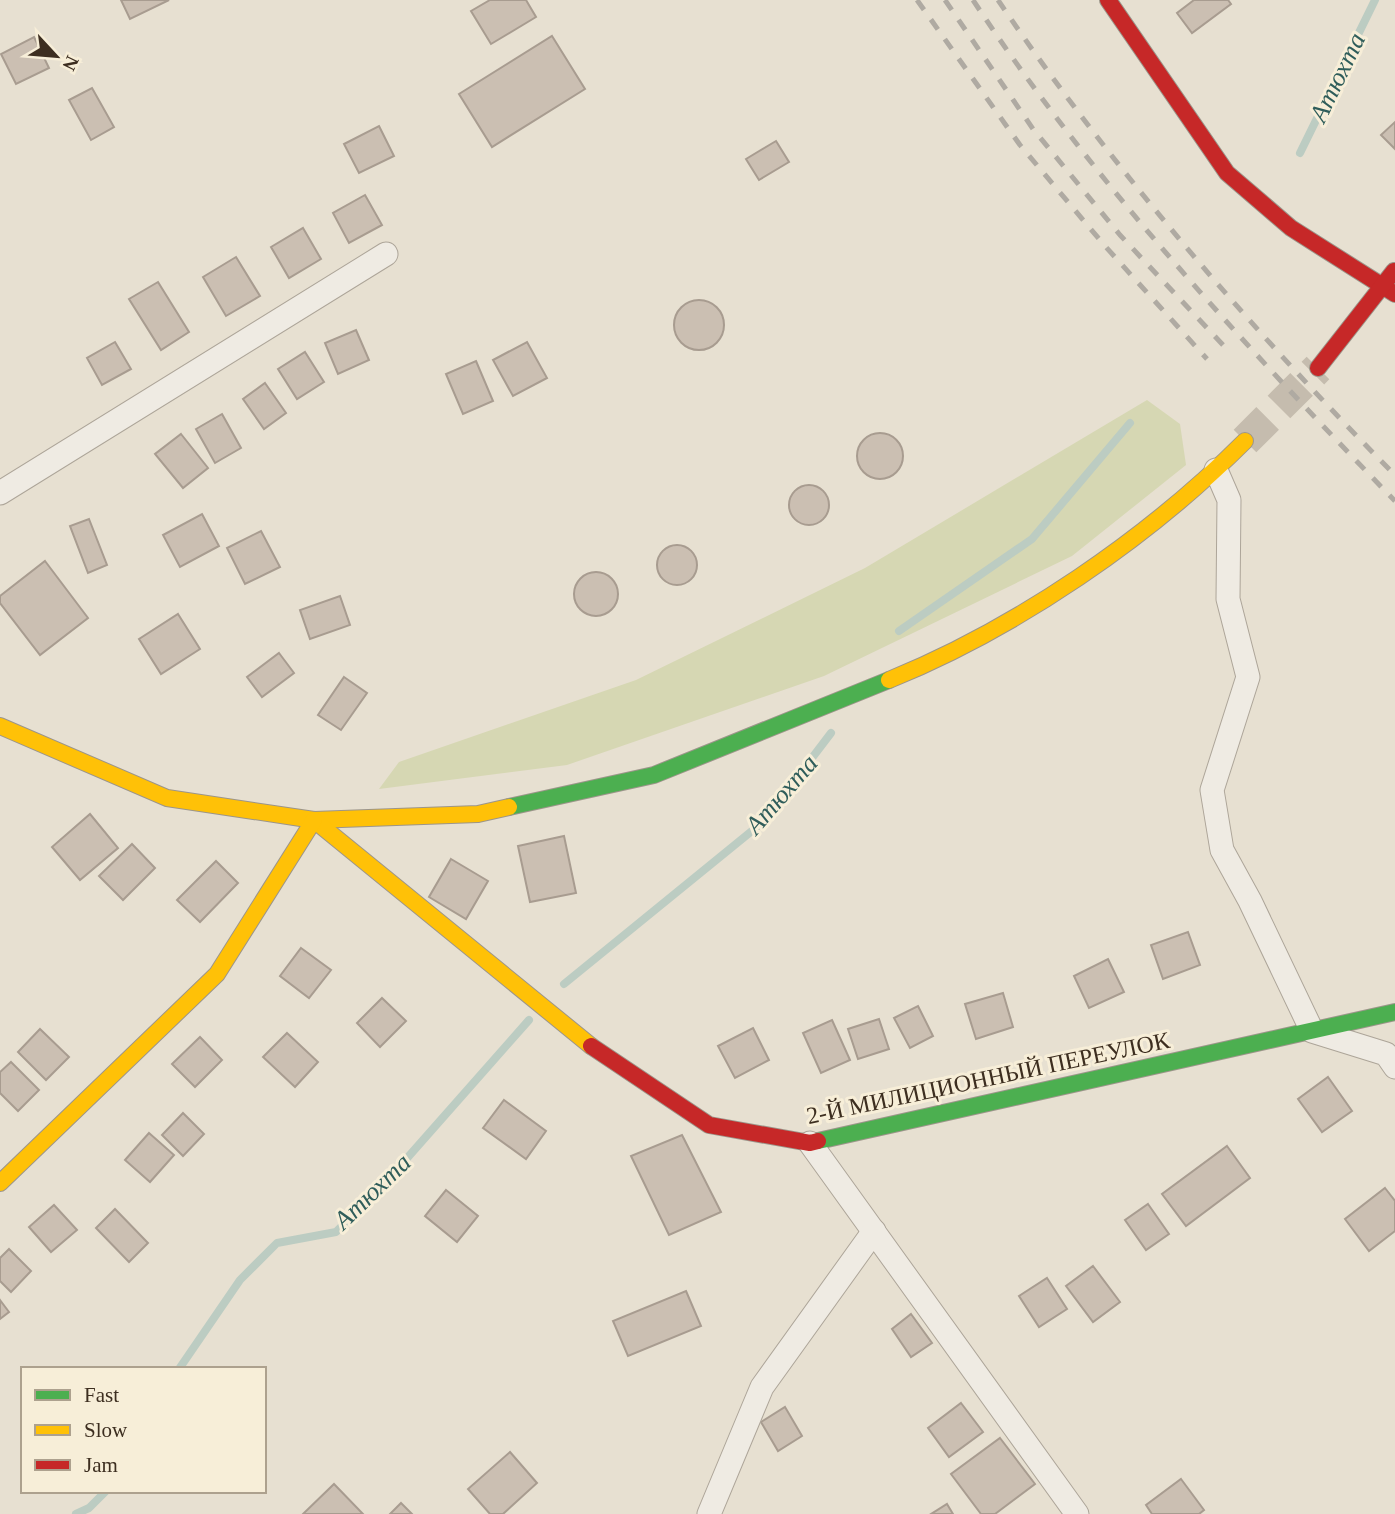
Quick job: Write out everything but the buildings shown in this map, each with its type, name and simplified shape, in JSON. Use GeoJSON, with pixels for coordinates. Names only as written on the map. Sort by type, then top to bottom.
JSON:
{"type":"FeatureCollection","features":[{"type":"Feature","properties":{"kind":"street"},"geometry":{"type":"LineString","coordinates":[[1108,0],[1227,173],[1291,228],[1388,290]]}},
{"type":"Feature","properties":{"kind":"street"},"geometry":{"type":"LineString","coordinates":[[0,493],[386,254]]}},
{"type":"Feature","properties":{"kind":"street"},"geometry":{"type":"LineString","coordinates":[[1318,368],[1388,290],[1395,270]]}},
{"type":"Feature","properties":{"kind":"street"},"geometry":{"type":"LineString","coordinates":[[0,726],[167,798],[314,820],[478,814],[654,775],[905,673],[1003,622],[1103,563],[1216,470],[1245,441]]}},
{"type":"Feature","properties":{"kind":"street"},"geometry":{"type":"LineString","coordinates":[[1216,470],[1229,500],[1228,598],[1248,677],[1212,790],[1222,850],[1250,901],[1312,1031],[1386,1054],[1395,1067]]}},
{"type":"Feature","properties":{"kind":"street"},"geometry":{"type":"LineString","coordinates":[[0,1183],[217,974],[314,820]]}},
{"type":"Feature","properties":{"kind":"street","name":"2-Й МИЛИЦИОННЫЙ ПЕРЕУЛОК"},"geometry":{"type":"LineString","coordinates":[[314,820],[580,1039],[709,1125],[810,1143],[1395,1012]]}},
{"type":"Feature","properties":{"kind":"street"},"geometry":{"type":"LineString","coordinates":[[810,1143],[1075,1513]]}},
{"type":"Feature","properties":{"kind":"street"},"geometry":{"type":"LineString","coordinates":[[709,1514],[762,1387],[874,1231]]}},
{"type":"Feature","properties":{"kind":"green space"},"geometry":{"type":"Polygon","coordinates":[[[1147,400],[1180,424],[1186,465],[1072,556],[824,676],[567,765],[379,789],[399,762],[636,680],[865,568],[1147,400]]]}},
{"type":"Feature","properties":{"kind":"waterway","name":"Атюхта"},"geometry":{"type":"LineString","coordinates":[[1300,153],[1375,0]]}},
{"type":"Feature","properties":{"kind":"waterway","name":"Атюхта"},"geometry":{"type":"LineString","coordinates":[[899,631],[1032,539],[1130,423]]}},
{"type":"Feature","properties":{"kind":"waterway","name":"Атюхта"},"geometry":{"type":"LineString","coordinates":[[564,984],[764,821],[831,733]]}},
{"type":"Feature","properties":{"kind":"waterway","name":"Атюхта"},"geometry":{"type":"LineString","coordinates":[[180,1367],[240,1280],[277,1243],[336,1232],[401,1165],[529,1020]]}},
{"type":"Feature","properties":{"kind":"waterway","name":"Атюхта"},"geometry":{"type":"LineString","coordinates":[[76,1514],[89,1508],[104,1493]]}},
{"type":"Feature","properties":{"kind":"tunnel"},"geometry":{"type":"LineString","coordinates":[[1245,441],[1318,368]]}},
{"type":"Feature","properties":{"kind":"railway"},"geometry":{"type":"LineString","coordinates":[[917,0],[1020,145],[1105,246],[1207,359]]}},
{"type":"Feature","properties":{"kind":"railway"},"geometry":{"type":"LineString","coordinates":[[945,0],[1033,129],[1120,235],[1223,345]]}},
{"type":"Feature","properties":{"kind":"railway"},"geometry":{"type":"LineString","coordinates":[[973,0],[1068,133],[1172,260],[1395,501]]}},
{"type":"Feature","properties":{"kind":"railway"},"geometry":{"type":"LineString","coordinates":[[998,0],[1087,124],[1186,246],[1289,364],[1395,475]]}},
{"type":"Feature","properties":{"kind":"traffic: fast"},"geometry":{"type":"LineString","coordinates":[[509,807],[654,775],[889,680]]}},
{"type":"Feature","properties":{"kind":"traffic: fast"},"geometry":{"type":"LineString","coordinates":[[818,1141],[1395,1012]]}},
{"type":"Feature","properties":{"kind":"traffic: slow"},"geometry":{"type":"LineString","coordinates":[[889,680],[985,634],[1079,577],[1166,512],[1245,441]]}},
{"type":"Feature","properties":{"kind":"traffic: slow"},"geometry":{"type":"LineString","coordinates":[[0,726],[167,798],[314,820],[478,814],[509,807]]}},
{"type":"Feature","properties":{"kind":"traffic: slow"},"geometry":{"type":"LineString","coordinates":[[314,820],[591,1046]]}},
{"type":"Feature","properties":{"kind":"traffic: slow"},"geometry":{"type":"LineString","coordinates":[[0,1183],[217,974],[314,820]]}},
{"type":"Feature","properties":{"kind":"traffic: jam"},"geometry":{"type":"LineString","coordinates":[[1108,0],[1227,173],[1291,228],[1395,294]]}},
{"type":"Feature","properties":{"kind":"traffic: jam"},"geometry":{"type":"LineString","coordinates":[[1318,368],[1394,271]]}},
{"type":"Feature","properties":{"kind":"traffic: jam"},"geometry":{"type":"LineString","coordinates":[[591,1046],[709,1125],[810,1143],[818,1141]]}}]}
